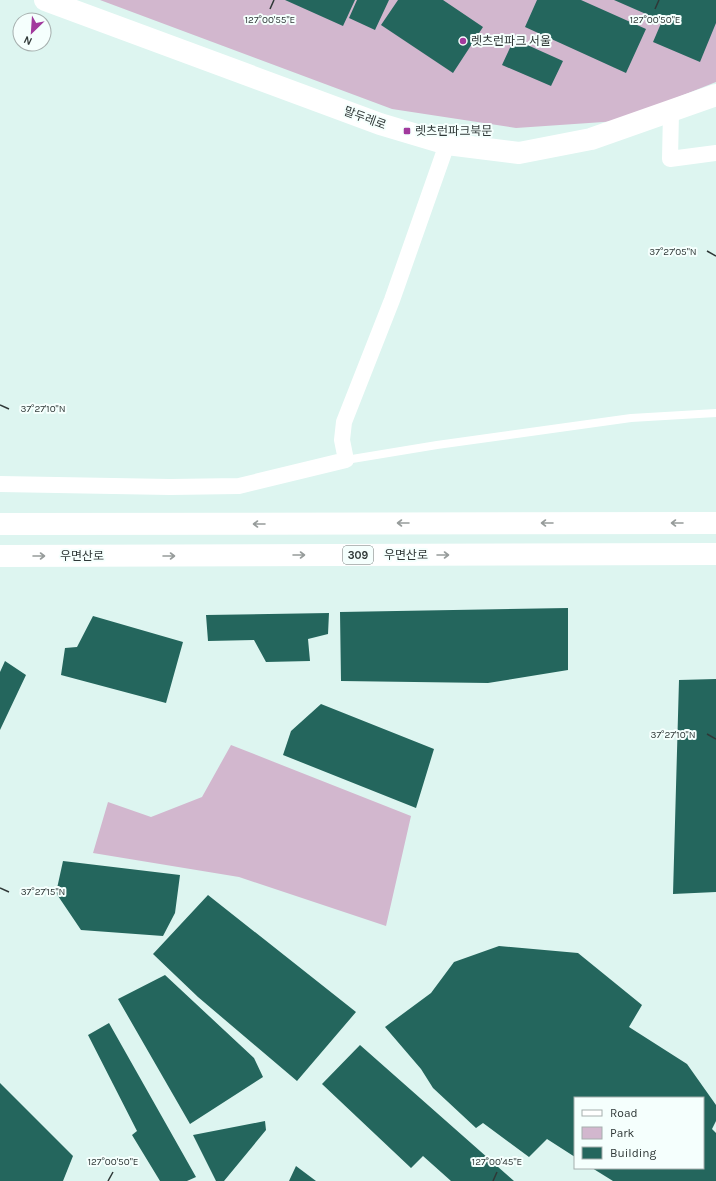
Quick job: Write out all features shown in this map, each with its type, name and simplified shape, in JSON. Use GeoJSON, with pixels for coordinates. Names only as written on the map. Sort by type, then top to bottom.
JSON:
{"type":"FeatureCollection","features":[{"type":"Feature","properties":{"kind":"main road","name":"말두레로"},"geometry":{"type":"LineString","coordinates":[[45,0],[380,124],[447,144],[519,153],[591,139],[716,95]]}},
{"type":"Feature","properties":{"kind":"main road"},"geometry":{"type":"LineString","coordinates":[[0,524],[716,523]]}},
{"type":"Feature","properties":{"kind":"main road","name":"우면산로"},"geometry":{"type":"LineString","coordinates":[[0,556],[716,554]]}},
{"type":"Feature","properties":{"kind":"street"},"geometry":{"type":"LineString","coordinates":[[671,112],[670,159],[716,153]]}},
{"type":"Feature","properties":{"kind":"street"},"geometry":{"type":"LineString","coordinates":[[0,484],[170,487],[239,486],[346,460],[342,440],[344,422],[392,300],[447,144]]}},
{"type":"Feature","properties":{"kind":"lane"},"geometry":{"type":"LineString","coordinates":[[346,460],[437,445],[631,418],[716,413]]}},
{"type":"Feature","properties":{"kind":"green space","name":"렛츠런파크 서울"},"geometry":{"type":"Polygon","coordinates":[[[100,0],[716,0],[716,82],[618,121],[516,128],[392,109],[100,0]]]}},
{"type":"Feature","properties":{"kind":"green space"},"geometry":{"type":"Polygon","coordinates":[[[231,745],[411,816],[386,926],[239,877],[93,853],[108,802],[151,817],[202,797],[231,745]]]}},
{"type":"Feature","properties":{"kind":"building"},"geometry":{"type":"Polygon","coordinates":[[[285,0],[355,0],[343,26],[285,0]]]}},
{"type":"Feature","properties":{"kind":"building"},"geometry":{"type":"Polygon","coordinates":[[[357,0],[389,0],[375,30],[349,18],[357,0]]]}},
{"type":"Feature","properties":{"kind":"building"},"geometry":{"type":"Polygon","coordinates":[[[398,0],[443,0],[483,27],[453,73],[381,25],[398,0]]]}},
{"type":"Feature","properties":{"kind":"building"},"geometry":{"type":"Polygon","coordinates":[[[537,0],[581,0],[646,29],[626,73],[525,27],[537,0]]]}},
{"type":"Feature","properties":{"kind":"building"},"geometry":{"type":"Polygon","coordinates":[[[614,0],[716,0],[716,23],[700,62],[653,42],[662,21],[614,0]]]}},
{"type":"Feature","properties":{"kind":"building"},"geometry":{"type":"Polygon","coordinates":[[[514,39],[563,61],[551,86],[502,65],[514,39]]]}},
{"type":"Feature","properties":{"kind":"building"},"geometry":{"type":"Polygon","coordinates":[[[568,608],[568,670],[488,683],[341,681],[340,612],[568,608]]]}},
{"type":"Feature","properties":{"kind":"building"},"geometry":{"type":"Polygon","coordinates":[[[329,613],[328,634],[308,639],[310,661],[266,662],[254,640],[208,641],[206,615],[329,613]]]}},
{"type":"Feature","properties":{"kind":"building"},"geometry":{"type":"Polygon","coordinates":[[[93,616],[183,642],[166,703],[61,675],[65,648],[77,647],[93,616]]]}},
{"type":"Feature","properties":{"kind":"building"},"geometry":{"type":"Polygon","coordinates":[[[5,661],[26,675],[0,730],[0,672],[5,661]]]}},
{"type":"Feature","properties":{"kind":"building"},"geometry":{"type":"Polygon","coordinates":[[[716,679],[716,892],[673,894],[679,680],[716,679]]]}},
{"type":"Feature","properties":{"kind":"building"},"geometry":{"type":"Polygon","coordinates":[[[321,704],[434,749],[416,808],[283,755],[291,731],[321,704]]]}},
{"type":"Feature","properties":{"kind":"building"},"geometry":{"type":"Polygon","coordinates":[[[63,861],[180,875],[175,913],[163,936],[81,930],[56,893],[63,861]]]}},
{"type":"Feature","properties":{"kind":"building"},"geometry":{"type":"Polygon","coordinates":[[[208,895],[356,1012],[297,1081],[198,997],[153,954],[208,895]]]}},
{"type":"Feature","properties":{"kind":"building"},"geometry":{"type":"Polygon","coordinates":[[[499,946],[578,953],[642,1005],[629,1027],[687,1064],[716,1105],[716,1121],[712,1129],[716,1133],[716,1181],[613,1181],[594,1169],[704,1169],[704,1097],[574,1097],[574,1156],[547,1139],[529,1157],[483,1123],[476,1128],[433,1088],[421,1069],[385,1027],[431,993],[454,962],[499,946]]]}},
{"type":"Feature","properties":{"kind":"building"},"geometry":{"type":"Polygon","coordinates":[[[165,975],[254,1058],[263,1077],[190,1124],[118,999],[165,975]]]}},
{"type":"Feature","properties":{"kind":"building"},"geometry":{"type":"Polygon","coordinates":[[[109,1023],[196,1177],[187,1181],[160,1181],[132,1135],[137,1131],[88,1035],[109,1023]]]}},
{"type":"Feature","properties":{"kind":"building"},"geometry":{"type":"Polygon","coordinates":[[[360,1045],[514,1181],[451,1181],[423,1156],[411,1168],[322,1084],[360,1045]]]}},
{"type":"Feature","properties":{"kind":"building"},"geometry":{"type":"Polygon","coordinates":[[[0,1083],[73,1156],[63,1181],[0,1181],[0,1083]]]}},
{"type":"Feature","properties":{"kind":"building"},"geometry":{"type":"Polygon","coordinates":[[[265,1121],[266,1130],[224,1181],[216,1181],[193,1135],[265,1121]]]}},
{"type":"Feature","properties":{"kind":"building"},"geometry":{"type":"Polygon","coordinates":[[[296,1166],[316,1181],[289,1181],[296,1166]]]}},
{"type":"Feature","properties":{"kind":"place","name":"렛츠런파크 서울"},"geometry":{"type":"Point","coordinates":[463,41]}},
{"type":"Feature","properties":{"kind":"place","name":"렛츠런파크북문"},"geometry":{"type":"Point","coordinates":[407,131]}}]}
